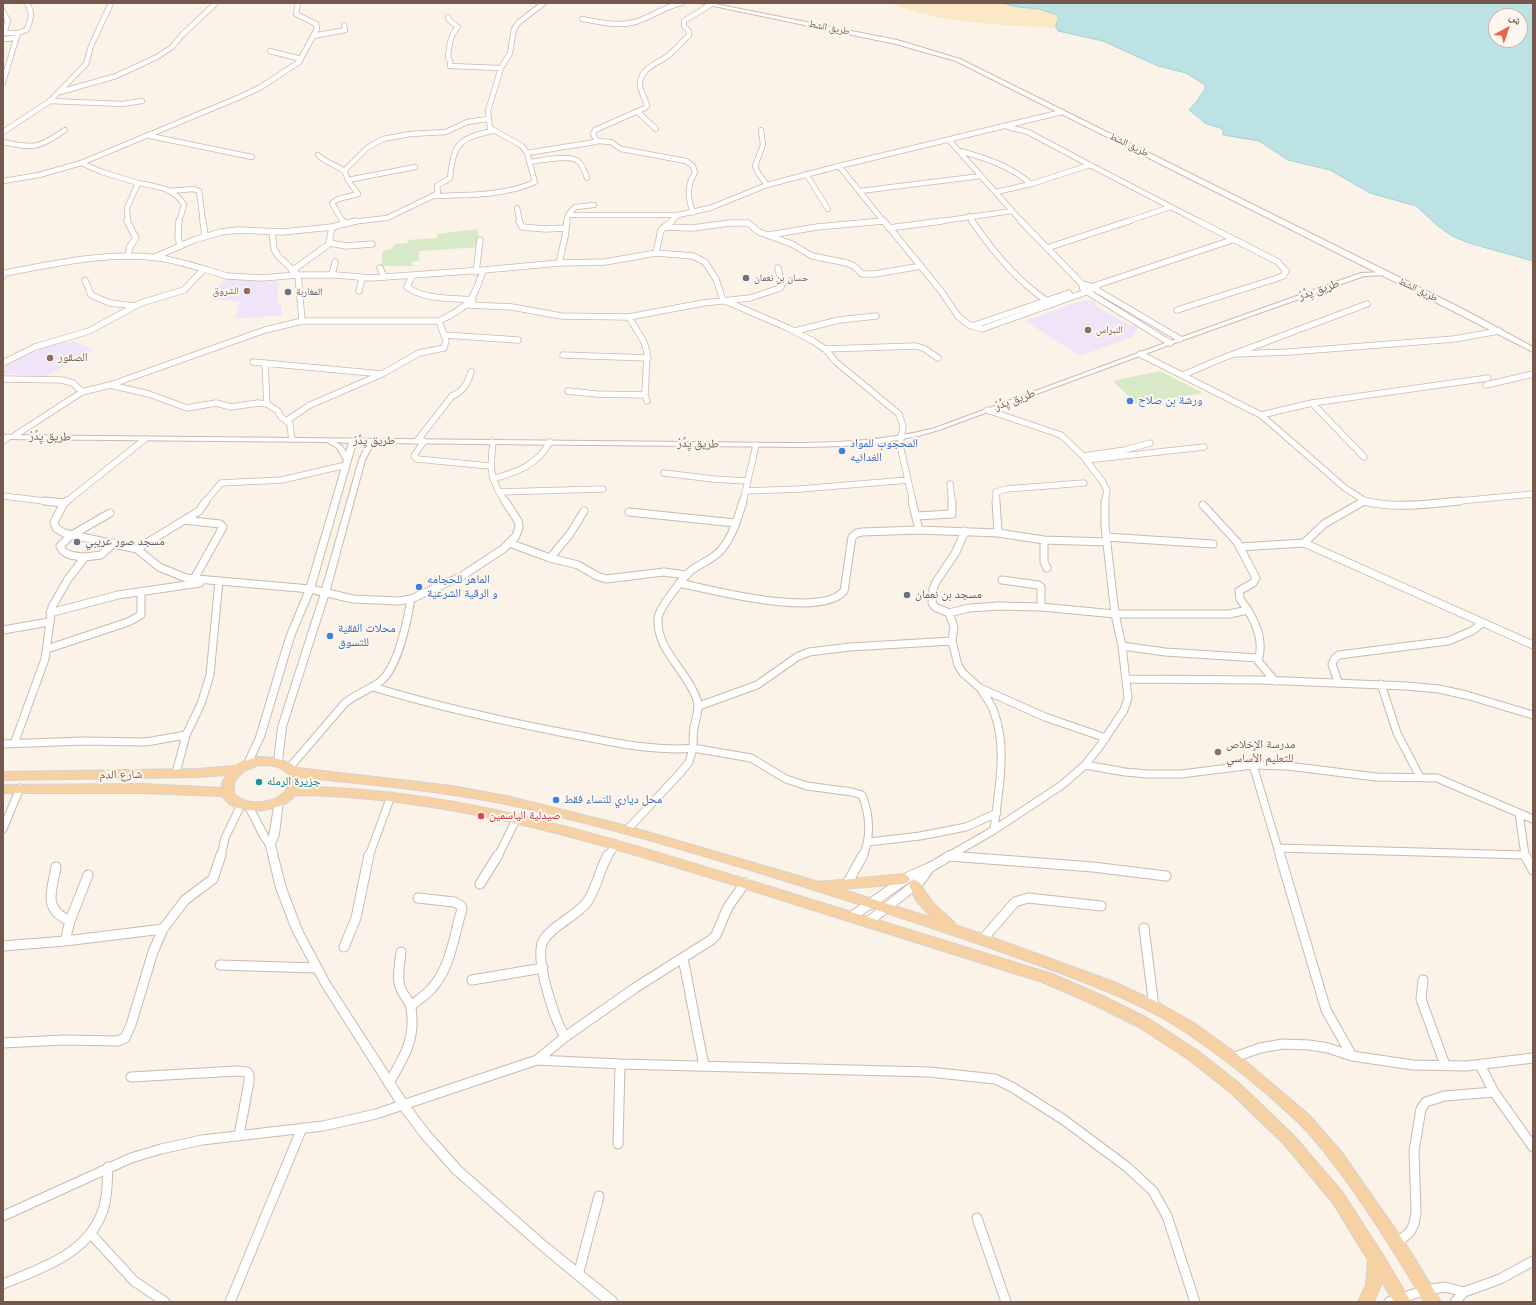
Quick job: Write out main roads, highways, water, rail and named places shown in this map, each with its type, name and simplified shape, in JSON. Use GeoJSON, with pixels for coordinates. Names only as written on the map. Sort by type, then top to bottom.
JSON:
{"type":"FeatureCollection","features":[{"type":"Feature","properties":{"kind":"main road","name":"طريق الشط"},"geometry":{"type":"LineString","coordinates":[[702,3],[880,38],[934,52],[972,66],[1499,331],[1533,350]]}},
{"type":"Feature","properties":{"kind":"main road"},"geometry":{"type":"LineString","coordinates":[[292,769],[296,778],[295,784],[291,791],[279,801],[265,806],[245,806],[230,797],[227,792],[229,780],[243,768],[262,761],[278,762],[292,769],[452,790],[506,800],[627,830],[817,886],[869,904],[958,931],[1109,986],[1154,1007],[1189,1027],[1232,1058],[1304,1119],[1338,1158],[1364,1194],[1397,1243],[1433,1302]]}},
{"type":"Feature","properties":{"kind":"main road","name":"شارع الدَم"},"geometry":{"type":"LineString","coordinates":[[3,776],[201,773],[243,768]]}},
{"type":"Feature","properties":{"kind":"main road","name":"شارع الدَم"},"geometry":{"type":"LineString","coordinates":[[3,789],[171,788],[227,792]]}},
{"type":"Feature","properties":{"kind":"main road"},"geometry":{"type":"LineString","coordinates":[[291,791],[391,796],[444,804],[560,828],[745,883],[1047,978],[1098,1000],[1144,1023],[1193,1055],[1235,1088],[1290,1141],[1338,1198],[1376,1257],[1398,1301]]}},
{"type":"Feature","properties":{"kind":"main road"},"geometry":{"type":"LineString","coordinates":[[817,886],[910,882],[936,914],[958,931]]}},
{"type":"Feature","properties":{"kind":"main road"},"geometry":{"type":"LineString","coordinates":[[1366,1302],[1374,1286],[1376,1257]]}},
{"type":"Feature","properties":{"kind":"water"},"geometry":{"type":"Polygon","coordinates":[[[1002,3],[1533,3],[1533,261],[1469,243],[1452,236],[1438,226],[1416,206],[1370,193],[1330,170],[1288,160],[1259,141],[1223,135],[1223,129],[1205,123],[1189,110],[1205,89],[1205,85],[1186,73],[1158,66],[1103,41],[1058,31],[1056,28],[1059,19],[1057,15],[1039,9],[1018,7],[1002,3]]]}},
{"type":"Feature","properties":{"kind":"place","name":"حسان بن نعمان"},"geometry":{"type":"Point","coordinates":[746,278]}},
{"type":"Feature","properties":{"kind":"place","name":"الشروق"},"geometry":{"type":"Point","coordinates":[247,291]}},
{"type":"Feature","properties":{"kind":"place","name":"المغاربة"},"geometry":{"type":"Point","coordinates":[288,292]}},
{"type":"Feature","properties":{"kind":"place","name":"النبراس"},"geometry":{"type":"Point","coordinates":[1088,330]}},
{"type":"Feature","properties":{"kind":"place","name":"الصقور"},"geometry":{"type":"Point","coordinates":[50,358]}},
{"type":"Feature","properties":{"kind":"place","name":"ورشة بن صلاح"},"geometry":{"type":"Point","coordinates":[1130,401]}},
{"type":"Feature","properties":{"kind":"place","name":"المحجوب للمواد الغدائيه"},"geometry":{"type":"Point","coordinates":[842,451]}},
{"type":"Feature","properties":{"kind":"place","name":"مسجد صور عريبي"},"geometry":{"type":"Point","coordinates":[77,542]}},
{"type":"Feature","properties":{"kind":"place","name":"الماهر للحجامه و الرقية الشرعية"},"geometry":{"type":"Point","coordinates":[419,587]}},
{"type":"Feature","properties":{"kind":"place","name":"مسجد بن نعمان"},"geometry":{"type":"Point","coordinates":[907,595]}},
{"type":"Feature","properties":{"kind":"place","name":"محلات الفقية للتسوق"},"geometry":{"type":"Point","coordinates":[330,636]}},
{"type":"Feature","properties":{"kind":"place","name":"مدرسة الإخلاص للتعليم الأساسي"},"geometry":{"type":"Point","coordinates":[1218,752]}},
{"type":"Feature","properties":{"kind":"place","name":"جزيرة الرمله"},"geometry":{"type":"Point","coordinates":[259,782]}},
{"type":"Feature","properties":{"kind":"place","name":"محل دياري للنساء فقط"},"geometry":{"type":"Point","coordinates":[556,800]}},
{"type":"Feature","properties":{"kind":"place","name":"صيدلية الياسمين"},"geometry":{"type":"Point","coordinates":[481,816]}}]}
